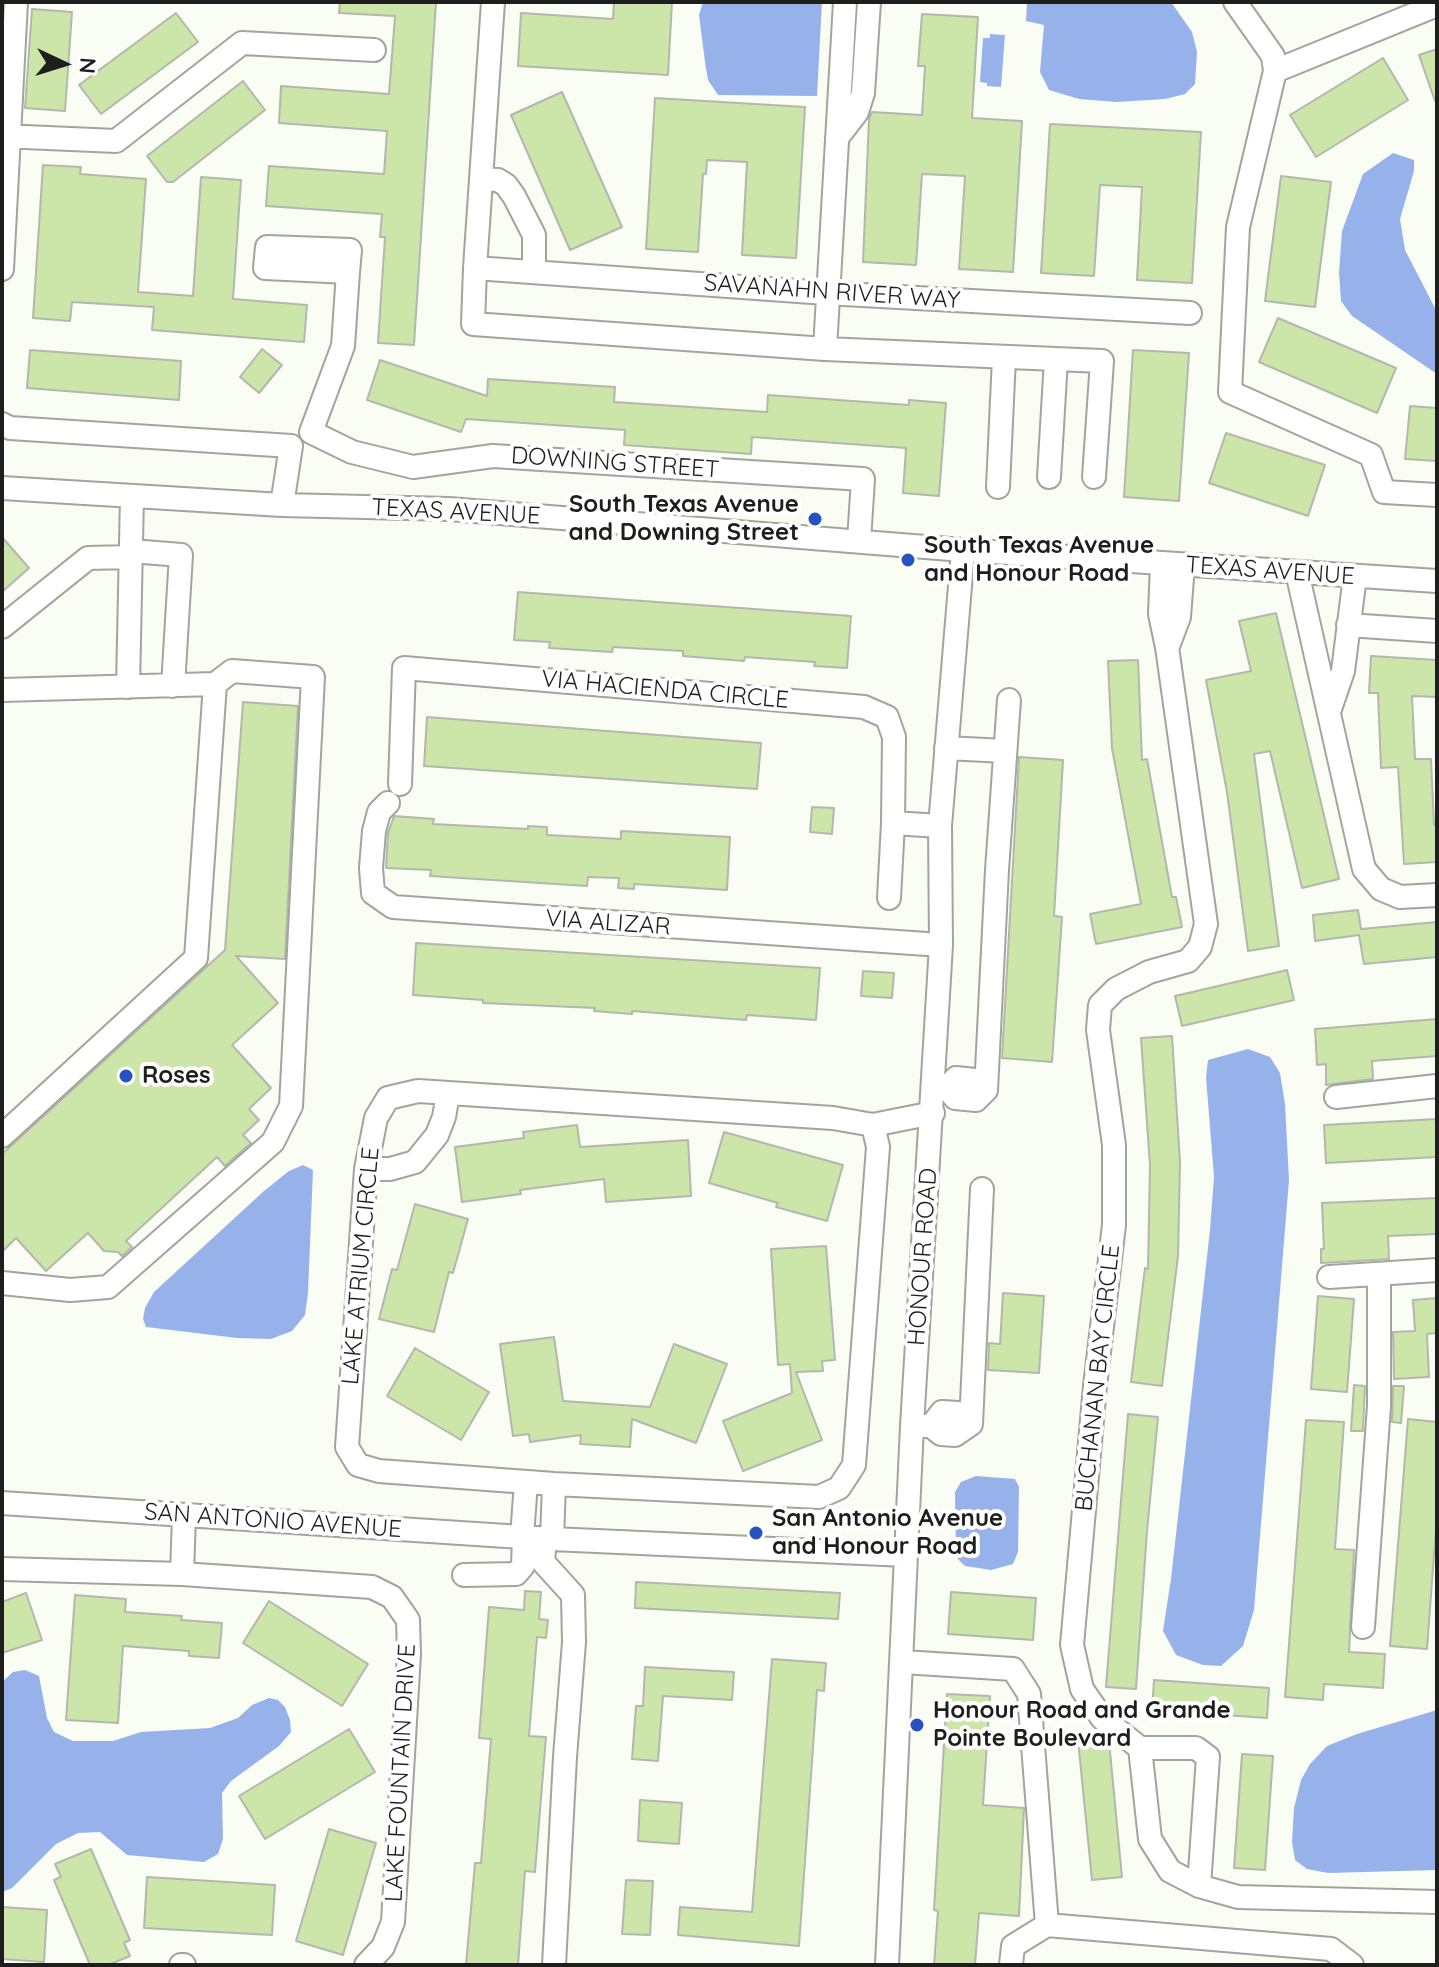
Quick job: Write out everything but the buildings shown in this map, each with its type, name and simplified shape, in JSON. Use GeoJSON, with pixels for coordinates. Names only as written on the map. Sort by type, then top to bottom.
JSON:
{"type":"FeatureCollection","features":[{"type":"Feature","properties":{"kind":"street"},"geometry":{"type":"LineString","coordinates":[[2,269],[6,136],[16,2]]}},
{"type":"Feature","properties":{"kind":"street"},"geometry":{"type":"LineString","coordinates":[[493,2],[473,324],[825,349],[1102,361],[1094,477]]}},
{"type":"Feature","properties":{"kind":"street"},"geometry":{"type":"LineString","coordinates":[[825,349],[845,2]]}},
{"type":"Feature","properties":{"kind":"street"},"geometry":{"type":"LineString","coordinates":[[837,138],[857,112],[863,93],[869,2]]}},
{"type":"Feature","properties":{"kind":"street"},"geometry":{"type":"LineString","coordinates":[[1235,2],[1273,56],[1275,71],[1238,227],[1230,392],[1371,455],[1384,492],[1437,495]]}},
{"type":"Feature","properties":{"kind":"street"},"geometry":{"type":"LineString","coordinates":[[1275,71],[1437,5]]}},
{"type":"Feature","properties":{"kind":"street"},"geometry":{"type":"LineString","coordinates":[[6,136],[116,141],[242,43],[374,50]]}},
{"type":"Feature","properties":{"kind":"street"},"geometry":{"type":"LineString","coordinates":[[843,55],[866,57]]}},
{"type":"Feature","properties":{"kind":"street"},"geometry":{"type":"LineString","coordinates":[[481,179],[498,180],[514,196],[534,235],[534,272]]}},
{"type":"Feature","properties":{"kind":"street","name":"SAVANAHN RIVER WAY"},"geometry":{"type":"LineString","coordinates":[[475,268],[826,293],[1190,313]]}},
{"type":"Feature","properties":{"kind":"street"},"geometry":{"type":"LineString","coordinates":[[2,424],[10,428],[291,446],[311,432],[343,346],[348,272]]}},
{"type":"Feature","properties":{"kind":"street"},"geometry":{"type":"LineString","coordinates":[[998,487],[1004,357]]}},
{"type":"Feature","properties":{"kind":"street"},"geometry":{"type":"LineString","coordinates":[[1049,477],[1056,359]]}},
{"type":"Feature","properties":{"kind":"street","name":"DOWNING STREET"},"geometry":{"type":"LineString","coordinates":[[311,432],[352,452],[413,467],[493,456],[863,479],[859,541]]}},
{"type":"Feature","properties":{"kind":"street"},"geometry":{"type":"LineString","coordinates":[[282,505],[291,446]]}},
{"type":"Feature","properties":{"kind":"street","name":"TEXAS AVENUE"},"geometry":{"type":"LineString","coordinates":[[2,488],[282,505],[449,509],[963,550],[1437,581]]}},
{"type":"Feature","properties":{"kind":"street"},"geometry":{"type":"LineString","coordinates":[[128,687],[132,496]]}},
{"type":"Feature","properties":{"kind":"street","name":"HONOUR ROAD"},"geometry":{"type":"LineString","coordinates":[[887,1965],[906,1555],[921,1426],[933,1113],[940,1088],[940,826],[963,550]]}},
{"type":"Feature","properties":{"kind":"street"},"geometry":{"type":"LineString","coordinates":[[2,627],[88,558],[131,554],[181,555],[173,686]]}},
{"type":"Feature","properties":{"kind":"street","name":"BUCHANAN BAY CIRCLE"},"geometry":{"type":"LineString","coordinates":[[1140,1748],[1102,1718],[1082,1689],[1072,1645],[1095,1386],[1114,1225],[1114,1145],[1098,1030],[1100,1005],[1116,989],[1149,972],[1188,961],[1200,947],[1206,924],[1167,647],[1179,617],[1172,565]]}},
{"type":"Feature","properties":{"kind":"street"},"geometry":{"type":"LineString","coordinates":[[1297,572],[1364,869],[1381,889],[1400,897],[1437,895]]}},
{"type":"Feature","properties":{"kind":"street"},"geometry":{"type":"LineString","coordinates":[[1329,710],[1343,671],[1355,576]]}},
{"type":"Feature","properties":{"kind":"street"},"geometry":{"type":"LineString","coordinates":[[1314,644],[1347,635],[1437,631]]}},
{"type":"Feature","properties":{"kind":"street","name":"VIA HACIENDA CIRCLE"},"geometry":{"type":"LineString","coordinates":[[394,793],[404,668],[864,707],[887,717],[894,737],[893,823]]}},
{"type":"Feature","properties":{"kind":"street"},"geometry":{"type":"LineString","coordinates":[[2,690],[215,684],[232,671],[313,677],[291,1106],[273,1142],[108,1287],[70,1290],[2,1283]]}},
{"type":"Feature","properties":{"kind":"street"},"geometry":{"type":"LineString","coordinates":[[2,1136],[196,958],[215,684]]}},
{"type":"Feature","properties":{"kind":"street"},"geometry":{"type":"LineString","coordinates":[[940,1088],[955,1098],[976,1100],[986,1090],[1009,700]]}},
{"type":"Feature","properties":{"kind":"street"},"geometry":{"type":"LineString","coordinates":[[946,748],[1005,751]]}},
{"type":"Feature","properties":{"kind":"street","name":"VIA ALIZAR"},"geometry":{"type":"LineString","coordinates":[[394,793],[379,812],[371,868],[373,893],[393,907],[941,945]]}},
{"type":"Feature","properties":{"kind":"street"},"geometry":{"type":"LineString","coordinates":[[889,898],[893,823],[940,826]]}},
{"type":"Feature","properties":{"kind":"street"},"geometry":{"type":"LineString","coordinates":[[1336,1097],[1437,1086]]}},
{"type":"Feature","properties":{"kind":"street","name":"LAKE ATRIUM CIRCLE"},"geometry":{"type":"LineString","coordinates":[[873,1125],[878,1147],[854,1465],[839,1488],[819,1497],[554,1484],[379,1471],[358,1465],[347,1447],[366,1169],[376,1118],[388,1098],[418,1091],[833,1118],[873,1125],[933,1113]]}},
{"type":"Feature","properties":{"kind":"street"},"geometry":{"type":"LineString","coordinates":[[366,1169],[390,1169],[415,1162],[437,1135],[448,1094]]}},
{"type":"Feature","properties":{"kind":"street"},"geometry":{"type":"LineString","coordinates":[[921,1426],[941,1434],[955,1435],[971,1424],[982,1189]]}},
{"type":"Feature","properties":{"kind":"street"},"geometry":{"type":"LineString","coordinates":[[1329,1277],[1437,1270]]}},
{"type":"Feature","properties":{"kind":"street"},"geometry":{"type":"LineString","coordinates":[[1363,1627],[1379,1406],[1379,1274]]}},
{"type":"Feature","properties":{"kind":"street"},"geometry":{"type":"LineString","coordinates":[[526,1482],[543,1562],[573,1595],[574,1611],[554,1965]]}},
{"type":"Feature","properties":{"kind":"street"},"geometry":{"type":"LineString","coordinates":[[464,1575],[516,1574],[536,1538],[554,1484]]}},
{"type":"Feature","properties":{"kind":"street","name":"SAN ANTONIO AVENUE"},"geometry":{"type":"LineString","coordinates":[[2,1503],[536,1538],[906,1555]]}},
{"type":"Feature","properties":{"kind":"street"},"geometry":{"type":"LineString","coordinates":[[182,1574],[184,1516]]}},
{"type":"Feature","properties":{"kind":"street","name":"LAKE FOUNTAIN DRIVE"},"geometry":{"type":"LineString","coordinates":[[2,1569],[182,1574],[372,1587],[392,1597],[408,1620],[409,1664],[393,1922],[383,1947],[366,1965]]}},
{"type":"Feature","properties":{"kind":"street"},"geometry":{"type":"LineString","coordinates":[[903,1662],[1013,1669],[1029,1694],[1047,1925]]}},
{"type":"Feature","properties":{"kind":"street"},"geometry":{"type":"LineString","coordinates":[[1199,1886],[1208,1757],[1196,1748],[1140,1748],[1150,1839],[1170,1871],[1199,1886],[1238,1897],[1437,1902]]}},
{"type":"Feature","properties":{"kind":"street"},"geometry":{"type":"LineString","coordinates":[[1011,1965],[1013,1946],[1047,1925],[1331,1949],[1352,1965]]}},
{"type":"Feature","properties":{"kind":"water"},"geometry":{"type":"Polygon","coordinates":[[[703,2],[822,2],[817,96],[718,95],[708,80],[705,62],[699,15],[703,2]]]}},
{"type":"Feature","properties":{"kind":"water"},"geometry":{"type":"Polygon","coordinates":[[[1027,2],[1171,2],[1192,32],[1197,52],[1195,84],[1185,94],[1165,99],[1117,102],[1079,99],[1049,90],[1040,72],[1044,25],[1026,21],[1027,2]]]}},
{"type":"Feature","properties":{"kind":"water"},"geometry":{"type":"Polygon","coordinates":[[[990,34],[1005,35],[1001,87],[980,82],[983,38],[990,38],[990,34]]]}},
{"type":"Feature","properties":{"kind":"water"},"geometry":{"type":"Polygon","coordinates":[[[1393,153],[1414,160],[1414,171],[1400,219],[1405,250],[1437,312],[1437,374],[1352,316],[1341,301],[1342,231],[1363,174],[1393,153]]]}},
{"type":"Feature","properties":{"kind":"water"},"geometry":{"type":"Polygon","coordinates":[[[1248,1049],[1270,1057],[1280,1073],[1289,1180],[1254,1610],[1243,1646],[1221,1666],[1203,1665],[1176,1655],[1163,1631],[1210,1230],[1214,1177],[1206,1077],[1208,1060],[1248,1049]]]}},
{"type":"Feature","properties":{"kind":"water"},"geometry":{"type":"Polygon","coordinates":[[[303,1165],[313,1170],[308,1293],[305,1315],[292,1331],[271,1339],[146,1327],[143,1319],[145,1308],[154,1292],[264,1191],[289,1171],[303,1165]]]}},
{"type":"Feature","properties":{"kind":"water"},"geometry":{"type":"Polygon","coordinates":[[[976,1476],[1015,1479],[1019,1487],[1018,1552],[1013,1564],[991,1570],[965,1566],[956,1557],[955,1492],[961,1482],[976,1476]]]}},
{"type":"Feature","properties":{"kind":"water"},"geometry":{"type":"Polygon","coordinates":[[[25,1670],[39,1676],[47,1718],[54,1732],[73,1741],[113,1741],[141,1732],[210,1728],[238,1718],[252,1705],[269,1698],[278,1700],[285,1707],[291,1732],[279,1746],[231,1781],[222,1793],[223,1839],[218,1854],[204,1862],[127,1855],[100,1832],[78,1833],[56,1844],[12,1888],[2,1892],[2,1682],[13,1672],[25,1670]]]}},
{"type":"Feature","properties":{"kind":"water"},"geometry":{"type":"Polygon","coordinates":[[[1437,1710],[1437,1870],[1328,1873],[1307,1869],[1295,1860],[1292,1842],[1294,1808],[1301,1780],[1310,1764],[1327,1746],[1437,1710]]]}},
{"type":"Feature","properties":{"kind":"place","name":"South Texas Avenue and Downing Street"},"geometry":{"type":"Point","coordinates":[815,519]}},
{"type":"Feature","properties":{"kind":"place","name":"South Texas Avenue and Honour Road"},"geometry":{"type":"Point","coordinates":[908,560]}},
{"type":"Feature","properties":{"kind":"place","name":"Roses"},"geometry":{"type":"Point","coordinates":[126,1076]}},
{"type":"Feature","properties":{"kind":"place","name":"San Antonio Avenue and Honour Road"},"geometry":{"type":"Point","coordinates":[756,1533]}},
{"type":"Feature","properties":{"kind":"place","name":"Honour Road and Grande Pointe Boulevard"},"geometry":{"type":"Point","coordinates":[917,1725]}}]}
